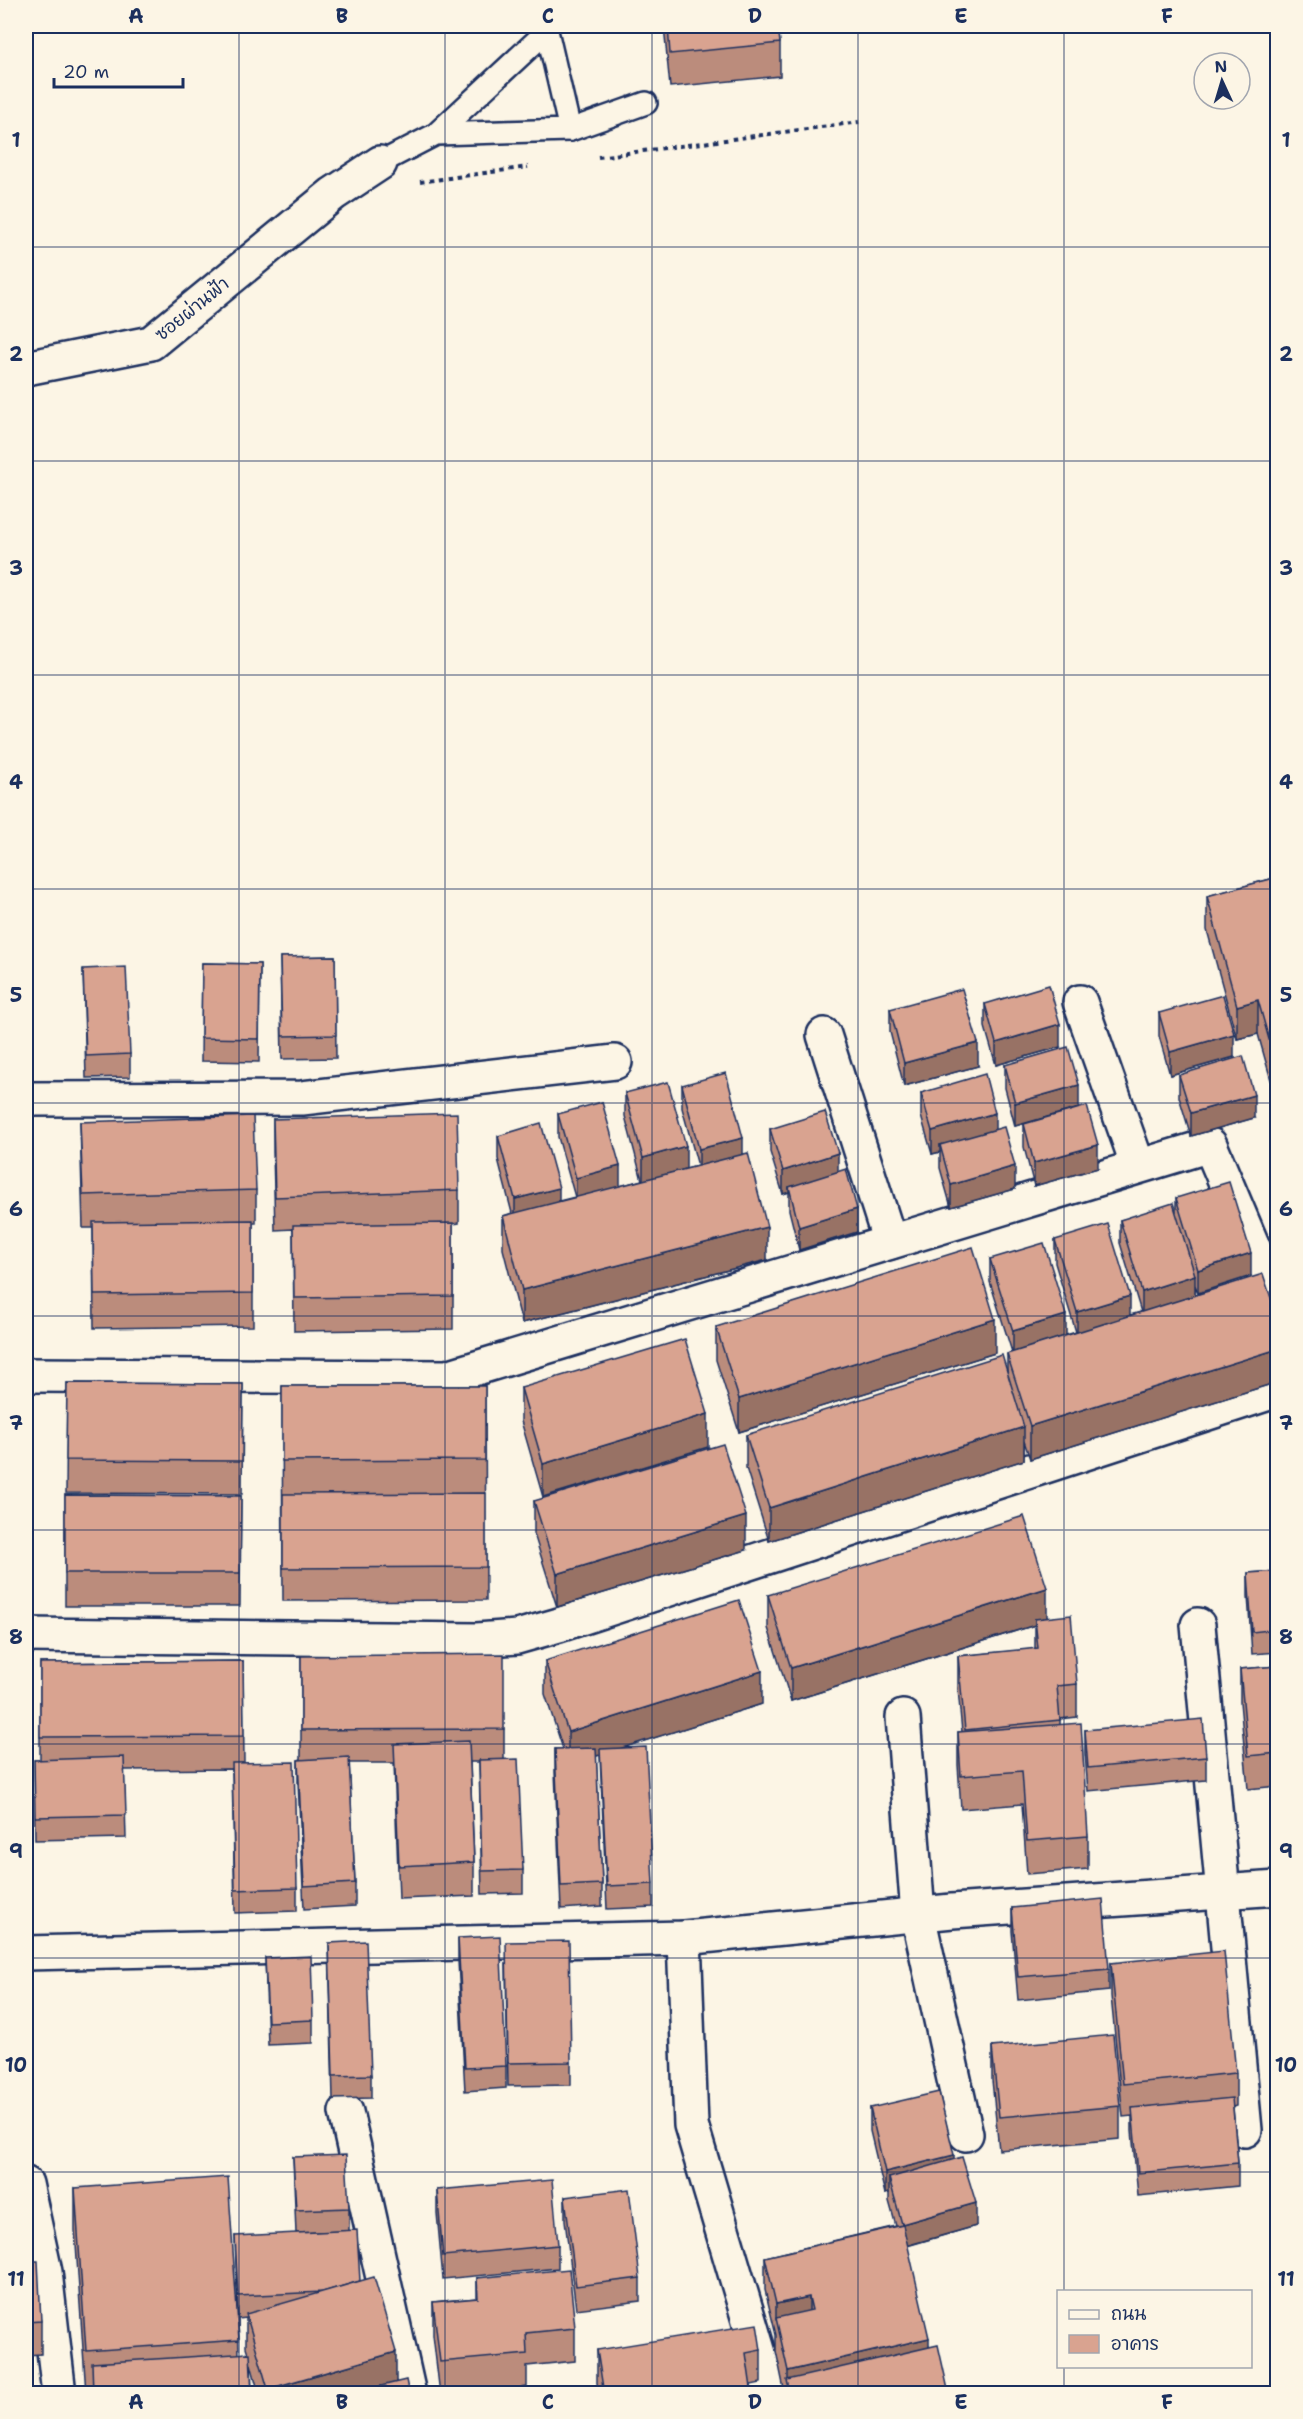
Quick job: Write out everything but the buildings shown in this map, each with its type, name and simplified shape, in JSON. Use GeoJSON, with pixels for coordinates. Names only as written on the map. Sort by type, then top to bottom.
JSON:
{"type":"FeatureCollection","features":[{"type":"Feature","properties":{"kind":"street","name":"ซอยผ่านฟ้า"},"geometry":{"type":"LineString","coordinates":[[26,368],[151,343],[333,194],[380,162]]}},
{"type":"Feature","properties":{"kind":"street"},"geometry":{"type":"LineString","coordinates":[[1080,1002],[1138,1166]]}},
{"type":"Feature","properties":{"kind":"street"},"geometry":{"type":"LineString","coordinates":[[824,1035],[890,1242]]}},
{"type":"Feature","properties":{"kind":"street"},"geometry":{"type":"LineString","coordinates":[[26,1099],[302,1098],[615,1062]]}},
{"type":"Feature","properties":{"kind":"street"},"geometry":{"type":"LineString","coordinates":[[26,1375],[447,1377],[1210,1144],[1278,1306]]}},
{"type":"Feature","properties":{"kind":"street"},"geometry":{"type":"LineString","coordinates":[[26,1635],[477,1640],[518,1637],[570,1622],[1278,1390]]}},
{"type":"Feature","properties":{"kind":"street"},"geometry":{"type":"LineString","coordinates":[[1198,1625],[1245,2130]]}},
{"type":"Feature","properties":{"kind":"street"},"geometry":{"type":"LineString","coordinates":[[903,1717],[918,1915],[966,2134]]}},
{"type":"Feature","properties":{"kind":"street"},"geometry":{"type":"LineString","coordinates":[[26,1953],[684,1938],[918,1915],[1278,1888]]}},
{"type":"Feature","properties":{"kind":"street"},"geometry":{"type":"LineString","coordinates":[[684,1938],[692,2125],[771,2394]]}},
{"type":"Feature","properties":{"kind":"street"},"geometry":{"type":"LineString","coordinates":[[346,2112],[409,2394]]}},
{"type":"Feature","properties":{"kind":"street"},"geometry":{"type":"LineString","coordinates":[[26,2184],[45,2272],[59,2394]]}},
{"type":"Feature","properties":{"kind":"lane"},"geometry":{"type":"LineString","coordinates":[[380,162],[436,134],[546,31],[570,130]]}},
{"type":"Feature","properties":{"kind":"lane"},"geometry":{"type":"LineString","coordinates":[[436,134],[570,130],[646,103]]}}]}
